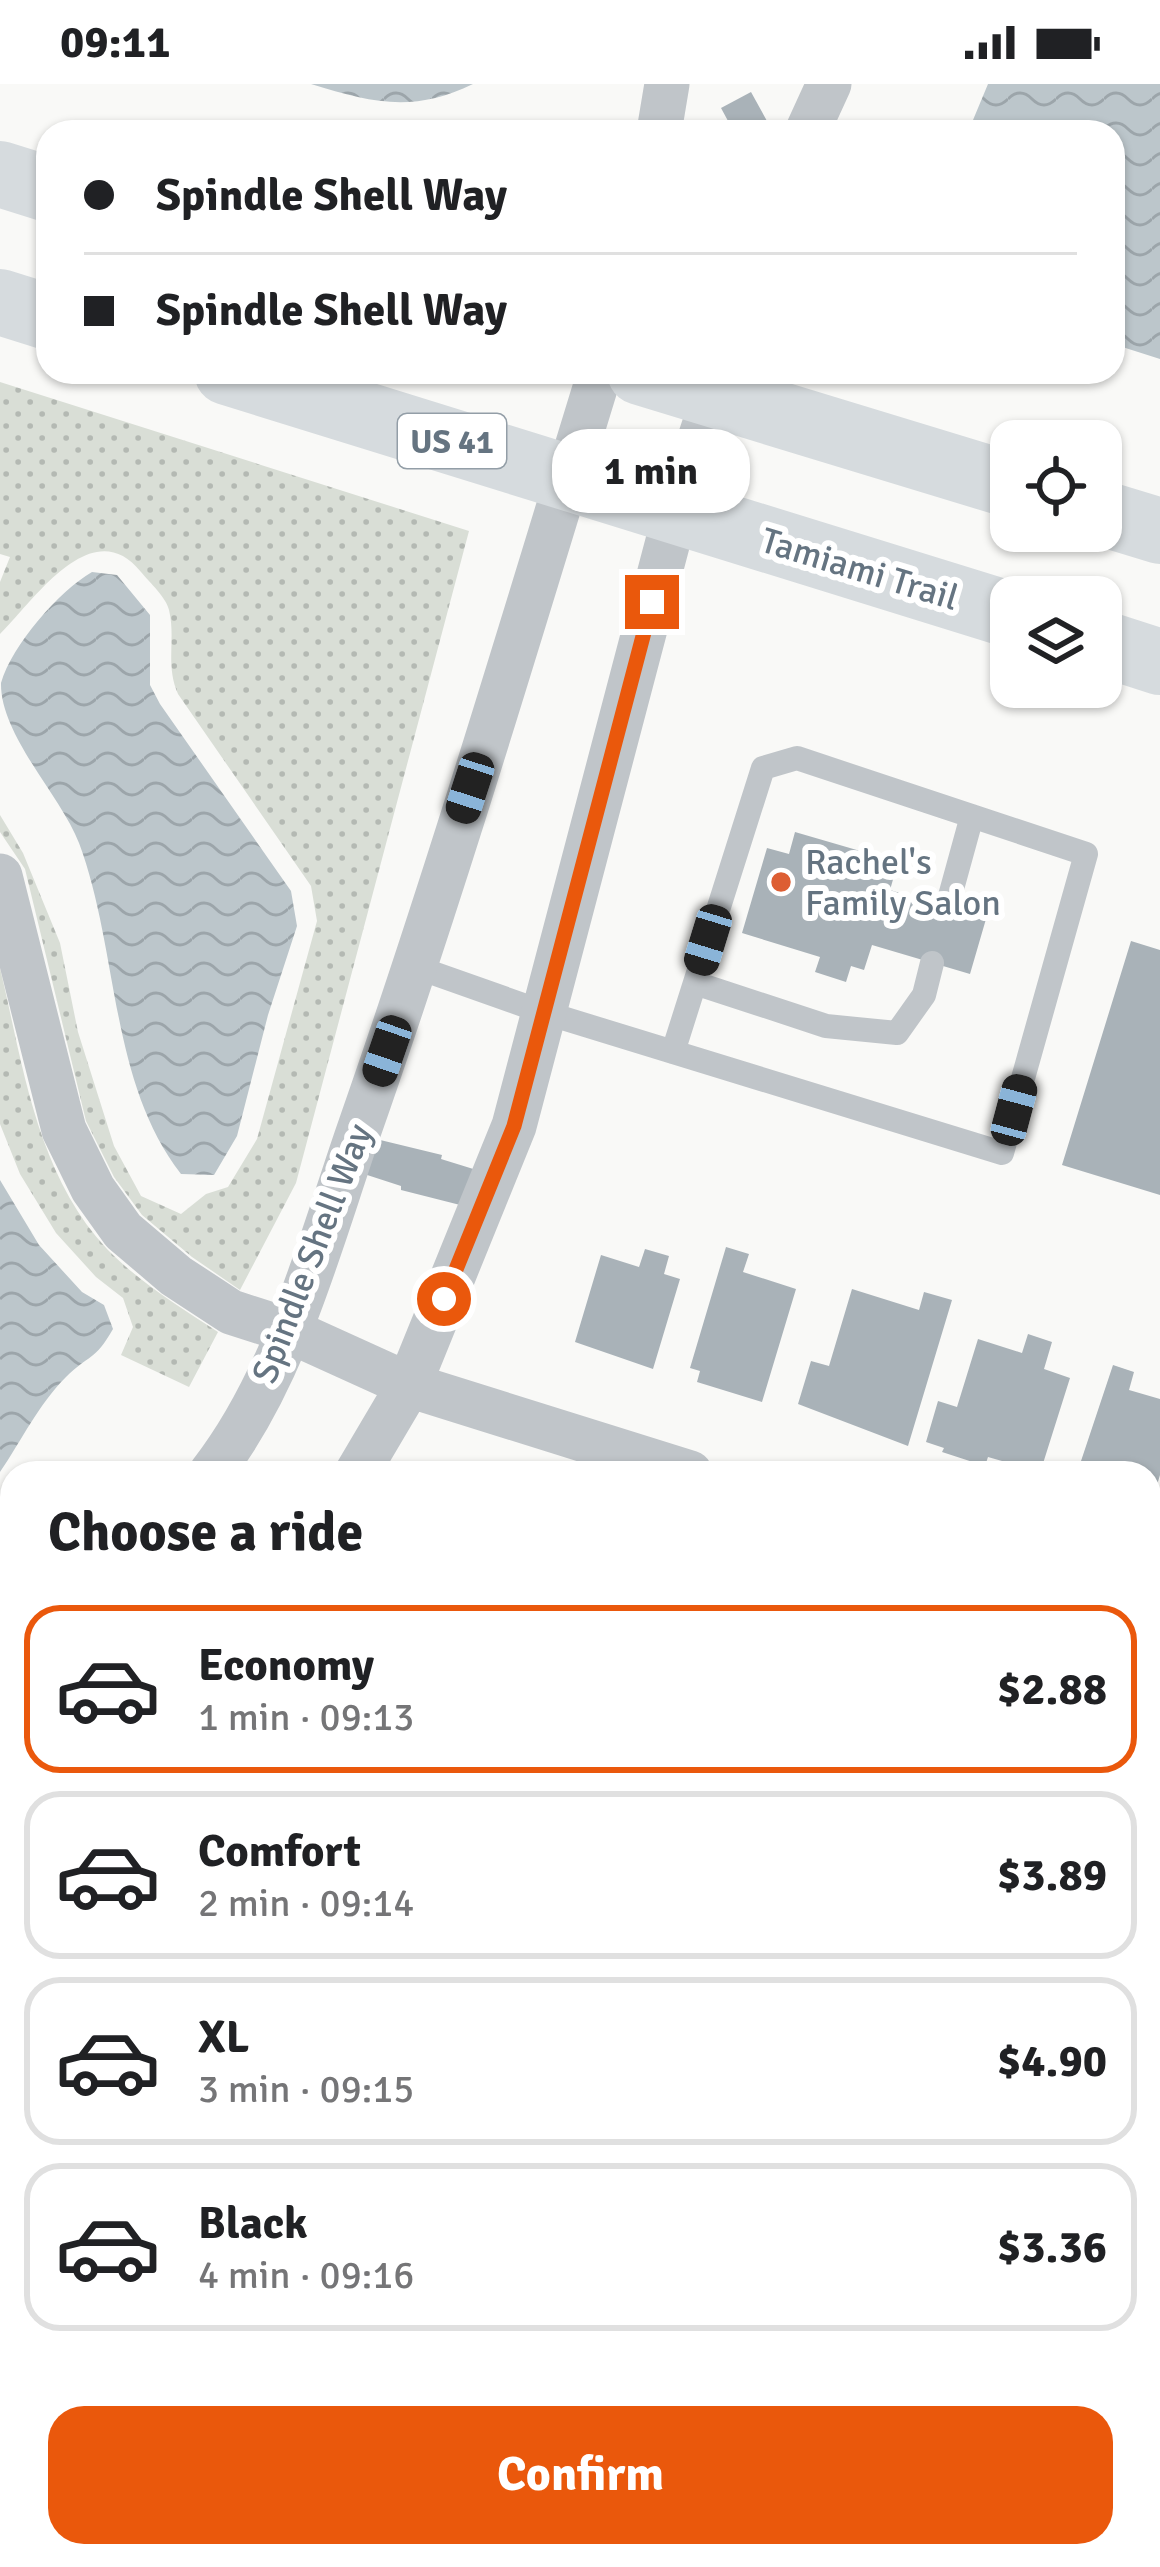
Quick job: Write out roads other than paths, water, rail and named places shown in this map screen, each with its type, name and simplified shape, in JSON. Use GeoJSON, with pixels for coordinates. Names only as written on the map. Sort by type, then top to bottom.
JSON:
{"type":"FeatureCollection","features":[{"type":"Feature","properties":{"kind":"main road"},"geometry":{"type":"LineString","coordinates":[[0,174],[36,185]]}},
{"type":"Feature","properties":{"kind":"main road"},"geometry":{"type":"LineString","coordinates":[[0,302],[36,313]]}},
{"type":"Feature","properties":{"kind":"main road","name":"Tamiami Trail"},"geometry":{"type":"LineString","coordinates":[[266,384],[990,608]]}},
{"type":"Feature","properties":{"kind":"main road"},"geometry":{"type":"LineString","coordinates":[[721,384],[990,478]]}},
{"type":"Feature","properties":{"kind":"main road"},"geometry":{"type":"LineString","coordinates":[[1122,519],[1160,531]]}},
{"type":"Feature","properties":{"kind":"main road"},"geometry":{"type":"LineString","coordinates":[[1122,650],[1160,662]]}},
{"type":"Feature","properties":{"kind":"street"},"geometry":{"type":"LineString","coordinates":[[661,120],[667,84]]}},
{"type":"Feature","properties":{"kind":"street"},"geometry":{"type":"LineString","coordinates":[[812,120],[829,84]]}},
{"type":"Feature","properties":{"kind":"street","name":"Spindle Shell Way"},"geometry":{"type":"LineString","coordinates":[[221,1461],[290,1331],[413,966],[595,384]]}},
{"type":"Feature","properties":{"kind":"street"},"geometry":{"type":"LineString","coordinates":[[364,1461],[409,1385],[514,1126],[676,511],[718,384]]}},
{"type":"Feature","properties":{"kind":"street"},"geometry":{"type":"LineString","coordinates":[[0,876],[64,1130],[93,1189],[124,1231],[176,1276],[231,1312],[290,1331],[409,1385],[652,1461]]}},
{"type":"Feature","properties":{"kind":"lane"},"geometry":{"type":"LineString","coordinates":[[413,966],[543,1012],[673,1052],[1002,1153],[1086,854],[797,758],[763,768],[673,1052]]}},
{"type":"Feature","properties":{"kind":"lane"},"geometry":{"type":"LineString","coordinates":[[947,907],[972,816]]}},
{"type":"Feature","properties":{"kind":"lane"},"geometry":{"type":"LineString","coordinates":[[695,983],[826,1026],[896,1034],[924,995],[932,963]]}},
{"type":"Feature","properties":{"kind":"water"},"geometry":{"type":"Polygon","coordinates":[[[311,84],[473,84],[431,99],[393,102],[311,84]]]}},
{"type":"Feature","properties":{"kind":"water"},"geometry":{"type":"Polygon","coordinates":[[[988,84],[1160,84],[1160,359],[1125,348],[1125,120],[973,120],[988,84]]]}},
{"type":"Feature","properties":{"kind":"water"},"geometry":{"type":"Polygon","coordinates":[[[92,572],[117,575],[150,615],[150,685],[291,891],[297,926],[237,1136],[214,1175],[181,1174],[140,1098],[79,843],[20,744],[3,703],[1,683],[26,636],[65,592],[92,572]]]}},
{"type":"Feature","properties":{"kind":"water"},"geometry":{"type":"Polygon","coordinates":[[[0,1180],[39,1245],[82,1292],[104,1305],[113,1329],[47,1399],[7,1461],[0,1461],[0,1180]]]}},
{"type":"Feature","properties":{"kind":"place","name":"Rachel's Family Salon"},"geometry":{"type":"Point","coordinates":[781,882]}}]}
